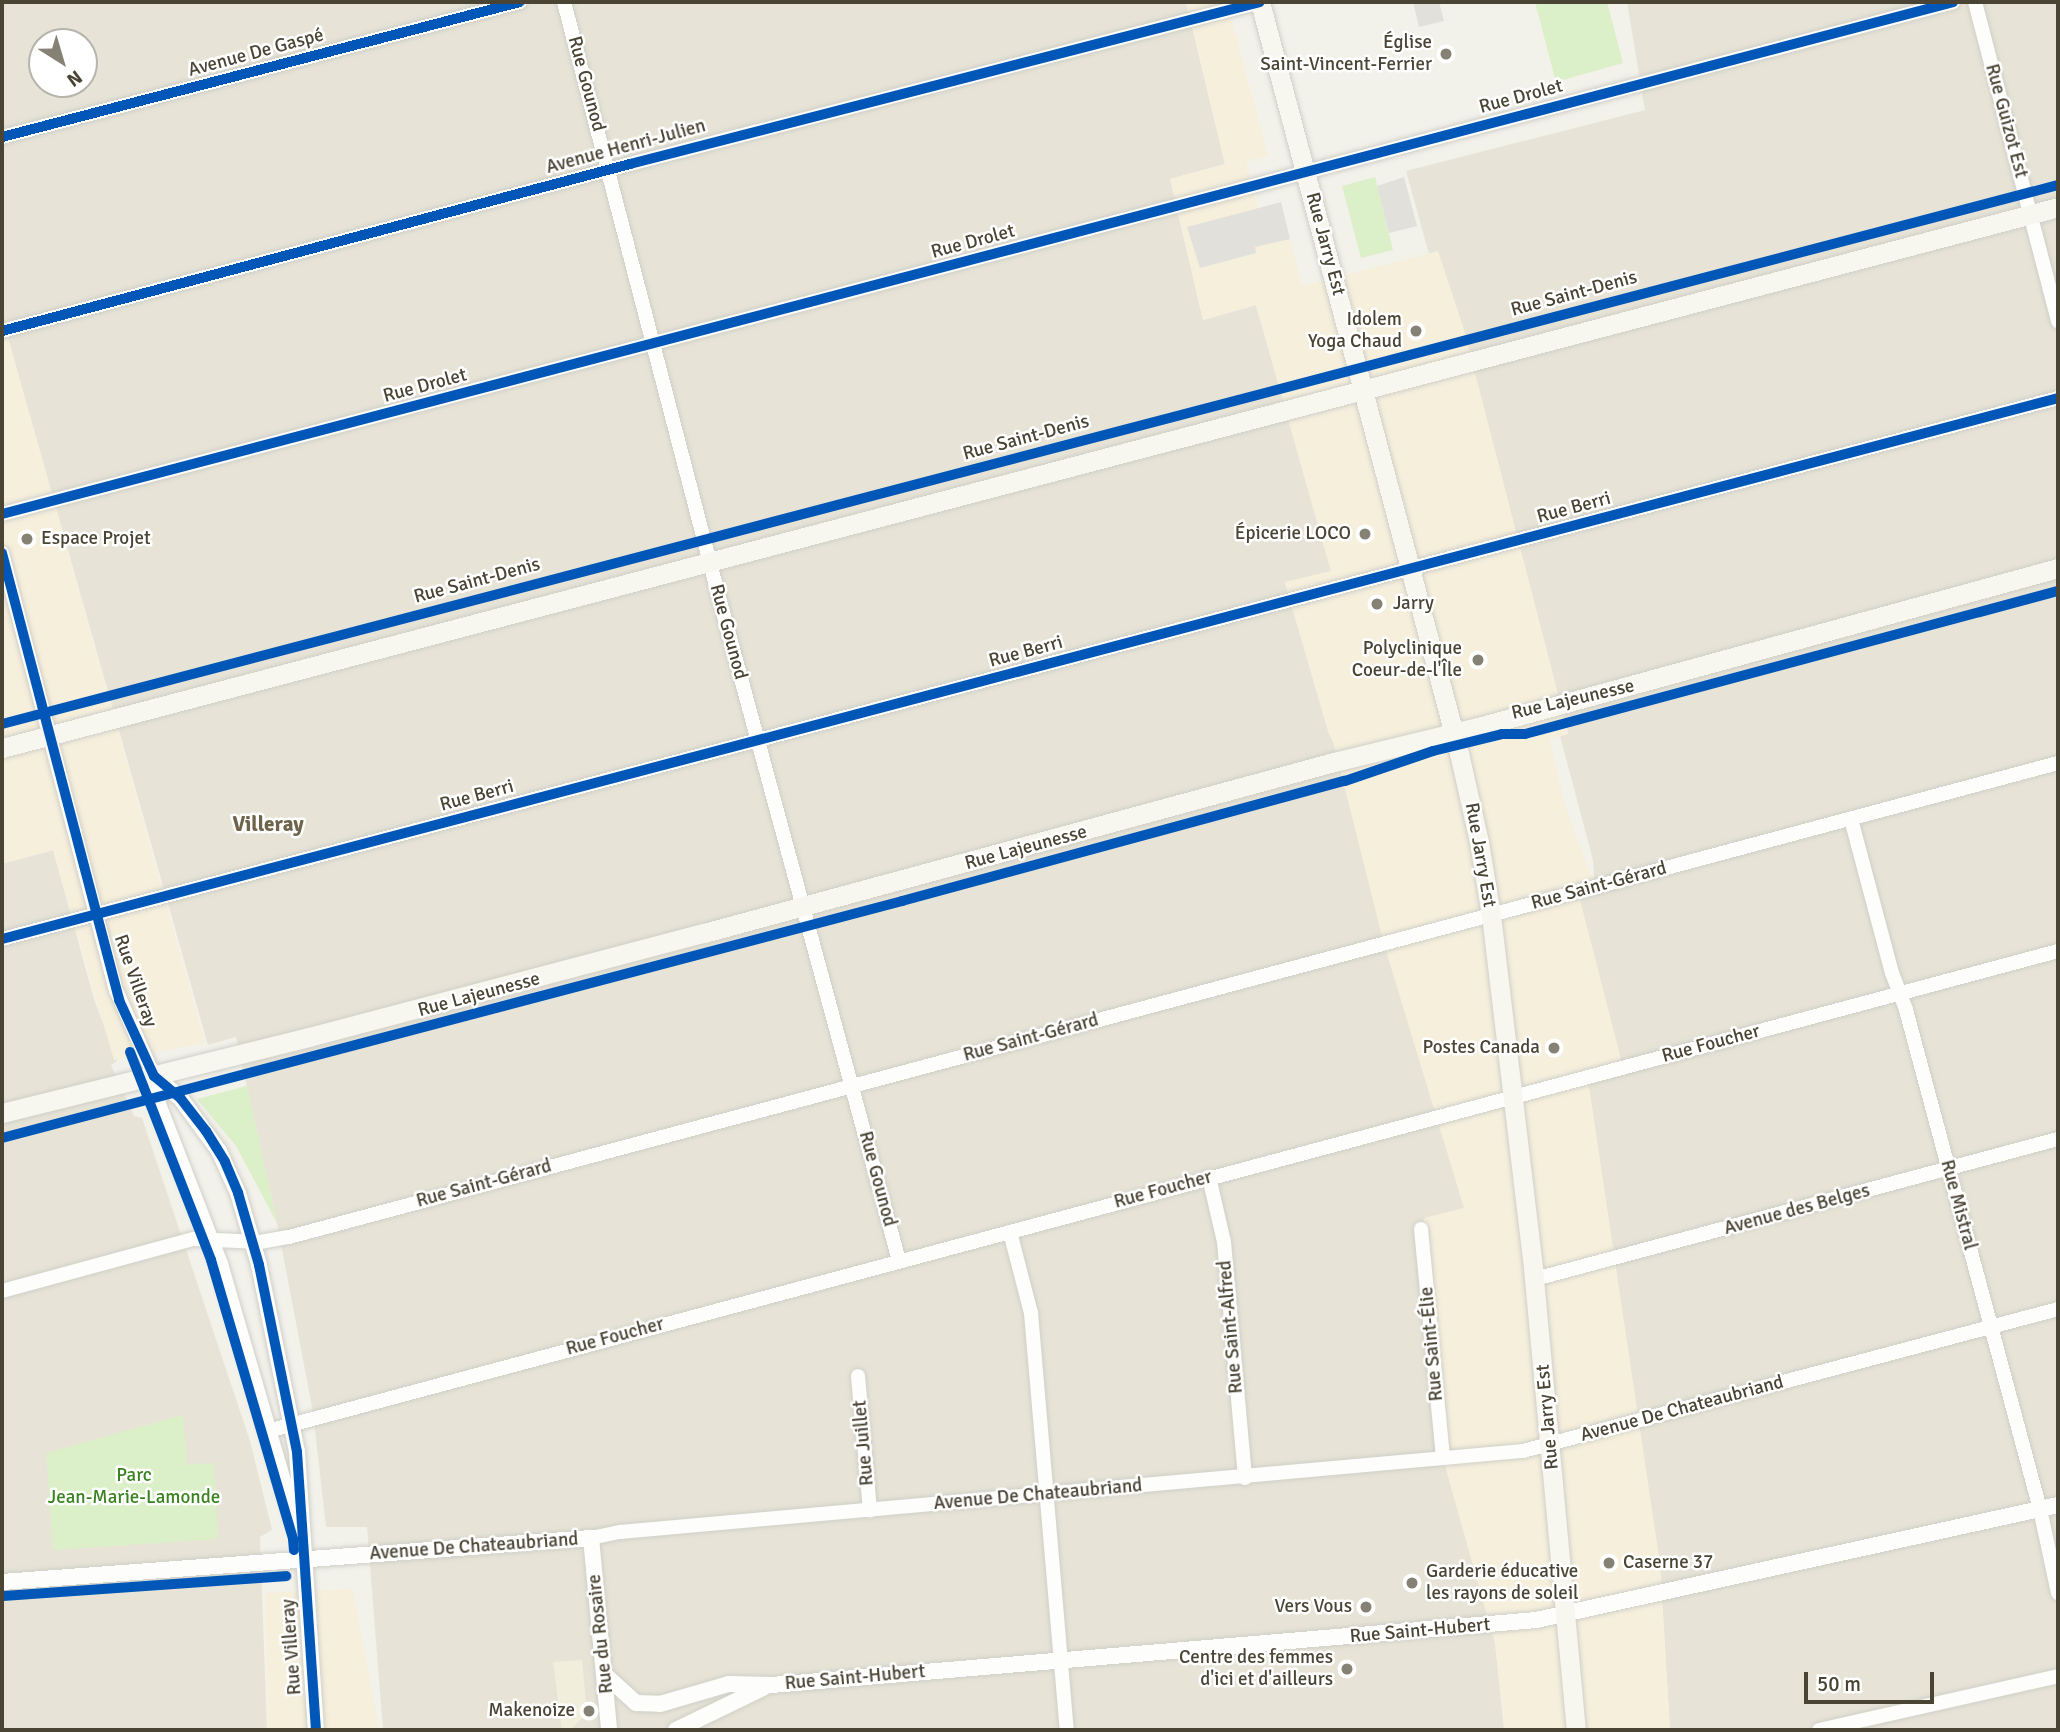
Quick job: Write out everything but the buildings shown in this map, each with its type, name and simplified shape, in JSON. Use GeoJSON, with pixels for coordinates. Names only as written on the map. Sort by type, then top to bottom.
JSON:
{"type":"FeatureCollection","features":[{"type":"Feature","properties":{"kind":"main road","name":"Rue Jarry Est"},"geometry":{"type":"LineString","coordinates":[[1260,2],[1476,824],[1491,915],[1535,1279],[1576,1730]]}},
{"type":"Feature","properties":{"kind":"main road","name":"Rue Saint-Denis"},"geometry":{"type":"LineString","coordinates":[[2,748],[2058,207]]}},
{"type":"Feature","properties":{"kind":"main road","name":"Rue Lajeunesse"},"geometry":{"type":"LineString","coordinates":[[2,1113],[154,1076],[802,906],[1334,762],[1453,734],[2058,568]]}},
{"type":"Feature","properties":{"kind":"street","name":"Avenue De Gaspé"},"geometry":{"type":"LineString","coordinates":[[2,137],[520,2]]}},
{"type":"Feature","properties":{"kind":"street","name":"Rue Gounod"},"geometry":{"type":"LineString","coordinates":[[564,2],[802,906],[900,1261]]}},
{"type":"Feature","properties":{"kind":"street","name":"Avenue Henri-Julien"},"geometry":{"type":"LineString","coordinates":[[2,331],[608,170],[1260,2]]}},
{"type":"Feature","properties":{"kind":"street","name":"Rue Drolet"},"geometry":{"type":"LineString","coordinates":[[2,514],[1953,2]]}},
{"type":"Feature","properties":{"kind":"street","name":"Rue Guizot Est"},"geometry":{"type":"LineString","coordinates":[[1975,2],[2058,321]]}},
{"type":"Feature","properties":{"kind":"street","name":"Rue Berri"},"geometry":{"type":"LineString","coordinates":[[2,939],[2058,398]]}},
{"type":"Feature","properties":{"kind":"street","name":"Rue Villeray"},"geometry":{"type":"LineString","coordinates":[[2,553],[119,1000],[154,1076],[158,1104],[211,1239],[304,1561]]}},
{"type":"Feature","properties":{"kind":"street","name":"Rue Saint-Gérard"},"geometry":{"type":"LineString","coordinates":[[2,1291],[194,1239],[251,1241],[289,1237],[2058,763]]}},
{"type":"Feature","properties":{"kind":"street","name":"Rue Mistral"},"geometry":{"type":"LineString","coordinates":[[1851,820],[2040,1509],[2058,1594]]}},
{"type":"Feature","properties":{"kind":"street","name":"Rue Foucher"},"geometry":{"type":"LineString","coordinates":[[268,1431],[2058,951]]}},
{"type":"Feature","properties":{"kind":"street","name":"Rue Villeray"},"geometry":{"type":"LineString","coordinates":[[154,1076],[181,1099],[212,1140],[237,1193],[251,1241],[292,1424],[300,1482],[316,1730]]}},
{"type":"Feature","properties":{"kind":"street","name":"Avenue des Belges"},"geometry":{"type":"LineString","coordinates":[[1535,1279],[2058,1139]]}},
{"type":"Feature","properties":{"kind":"street","name":"Rue Saint-Alfred"},"geometry":{"type":"LineString","coordinates":[[1209,1177],[1224,1242],[1245,1478]]}},
{"type":"Feature","properties":{"kind":"street","name":"Rue Saint-Élie"},"geometry":{"type":"LineString","coordinates":[[1422,1229],[1443,1458]]}},
{"type":"Feature","properties":{"kind":"street"},"geometry":{"type":"LineString","coordinates":[[1010,1232],[1031,1313],[1067,1730]]}},
{"type":"Feature","properties":{"kind":"street","name":"Avenue De Chateaubriand"},"geometry":{"type":"LineString","coordinates":[[2,1582],[591,1538],[620,1532],[1523,1451],[2058,1309]]}},
{"type":"Feature","properties":{"kind":"street","name":"Rue Juillet"},"geometry":{"type":"LineString","coordinates":[[858,1376],[870,1510]]}},
{"type":"Feature","properties":{"kind":"street","name":"Rue Saint-Hubert"},"geometry":{"type":"LineString","coordinates":[[605,1675],[628,1699],[648,1705],[729,1685],[772,1685],[1511,1623],[1567,1615],[2058,1505]]}},
{"type":"Feature","properties":{"kind":"street","name":"Rue du Rosaire"},"geometry":{"type":"LineString","coordinates":[[591,1538],[608,1730]]}},
{"type":"Feature","properties":{"kind":"street"},"geometry":{"type":"LineString","coordinates":[[1819,1730],[2058,1676]]}},
{"type":"Feature","properties":{"kind":"street","name":"Rue Saint-Hubert"},"geometry":{"type":"LineString","coordinates":[[676,1730],[742,1696],[772,1685]]}},
{"type":"Feature","properties":{"kind":"shaded area"},"geometry":{"type":"Polygon","coordinates":[[[2,2],[1186,2],[1225,164],[1170,179],[1203,320],[1256,305],[1331,571],[1285,583],[1333,741],[1464,1208],[1424,1219],[1443,1458],[1495,1643],[1504,1730],[383,1730],[367,1527],[326,1527],[313,1412],[277,1223],[236,1037],[208,1045],[8,338],[2,335],[2,2]]]}},
{"type":"Feature","properties":{"kind":"shaded area"},"geometry":{"type":"Polygon","coordinates":[[[1186,2],[1227,2],[1268,156],[1246,162],[1259,210],[1281,204],[1302,286],[1438,251],[1463,327],[1568,734],[1549,739],[1565,805],[1595,886],[1578,892],[1623,1067],[1587,1074],[1660,1565],[1670,1730],[1505,1730],[1495,1643],[1443,1458],[1424,1218],[1464,1208],[1384,944],[1333,741],[1285,582],[1331,571],[1256,305],[1203,320],[1170,179],[1225,164],[1186,2]]]}},
{"type":"Feature","properties":{"kind":"shaded area"},"geometry":{"type":"Polygon","coordinates":[[[1413,2],[1439,2],[1444,21],[1419,27],[1413,2]]]}},
{"type":"Feature","properties":{"kind":"shaded area"},"geometry":{"type":"Polygon","coordinates":[[[1627,2],[2058,2],[2058,1730],[1670,1730],[1660,1565],[1587,1074],[1578,892],[1595,886],[1593,860],[1560,736],[1568,733],[1463,327],[1438,252],[1429,254],[1406,171],[1645,110],[1627,2]]]}},
{"type":"Feature","properties":{"kind":"shaded area"},"geometry":{"type":"Polygon","coordinates":[[[1404,177],[1417,226],[1389,233],[1377,186],[1404,177]]]}},
{"type":"Feature","properties":{"kind":"shaded area"},"geometry":{"type":"Polygon","coordinates":[[[1281,202],[1290,239],[1255,247],[1256,253],[1200,268],[1187,227],[1281,202]]]}},
{"type":"Feature","properties":{"kind":"shaded area"},"geometry":{"type":"Polygon","coordinates":[[[8,338],[205,1043],[114,1060],[53,850],[2,864],[2,340],[8,338]]]}},
{"type":"Feature","properties":{"kind":"shaded area"},"geometry":{"type":"Polygon","coordinates":[[[53,850],[94,999],[117,1061],[111,1065],[134,1116],[142,1118],[250,1441],[272,1530],[260,1537],[267,1730],[2,1730],[2,864],[53,850]]]}},
{"type":"Feature","properties":{"kind":"shaded area"},"geometry":{"type":"Polygon","coordinates":[[[353,1589],[379,1730],[269,1730],[265,1593],[353,1589]]]}},
{"type":"Feature","properties":{"kind":"shaded area"},"geometry":{"type":"Polygon","coordinates":[[[582,1660],[587,1713],[570,1730],[562,1730],[553,1662],[582,1660]]]}},
{"type":"Feature","properties":{"kind":"green space"},"geometry":{"type":"Polygon","coordinates":[[[1535,2],[1607,2],[1623,63],[1556,82],[1535,2]]]}},
{"type":"Feature","properties":{"kind":"green space"},"geometry":{"type":"Polygon","coordinates":[[[1375,177],[1393,250],[1361,258],[1342,186],[1375,177]]]}},
{"type":"Feature","properties":{"kind":"green space"},"geometry":{"type":"Polygon","coordinates":[[[247,1086],[277,1223],[236,1146],[197,1099],[247,1086]]]}},
{"type":"Feature","properties":{"kind":"green space","name":"Parc Jean-Marie-Lamonde"},"geometry":{"type":"Polygon","coordinates":[[[183,1415],[187,1465],[214,1463],[218,1539],[53,1550],[46,1453],[183,1415]]]}},
{"type":"Feature","properties":{"kind":"cycle path"},"geometry":{"type":"LineString","coordinates":[[2,137],[520,2]]}},
{"type":"Feature","properties":{"kind":"cycle path"},"geometry":{"type":"LineString","coordinates":[[2,331],[630,164],[1260,2]]}},
{"type":"Feature","properties":{"kind":"cycle path"},"geometry":{"type":"LineString","coordinates":[[2,514],[1953,2]]}},
{"type":"Feature","properties":{"kind":"cycle path"},"geometry":{"type":"LineString","coordinates":[[2,724],[2058,185]]}},
{"type":"Feature","properties":{"kind":"cycle path"},"geometry":{"type":"LineString","coordinates":[[2,939],[2058,398]]}},
{"type":"Feature","properties":{"kind":"cycle path"},"geometry":{"type":"LineString","coordinates":[[2,553],[119,1000],[154,1076],[181,1099],[206,1131],[225,1162],[238,1193],[259,1265],[297,1452],[316,1730]]}},
{"type":"Feature","properties":{"kind":"cycle path"},"geometry":{"type":"LineString","coordinates":[[2,1138],[902,901],[1345,781],[1433,751],[1502,734],[1525,734],[2058,591]]}},
{"type":"Feature","properties":{"kind":"cycle path"},"geometry":{"type":"LineString","coordinates":[[130,1052],[211,1260],[294,1550]]}},
{"type":"Feature","properties":{"kind":"cycle path"},"geometry":{"type":"LineString","coordinates":[[2,1596],[286,1576]]}},
{"type":"Feature","properties":{"kind":"place","name":"Église Saint-Vincent-Ferrier"},"geometry":{"type":"Point","coordinates":[1446,54]}},
{"type":"Feature","properties":{"kind":"place","name":"Idolem Yoga Chaud"},"geometry":{"type":"Point","coordinates":[1416,331]}},
{"type":"Feature","properties":{"kind":"place","name":"Épicerie LOCO"},"geometry":{"type":"Point","coordinates":[1365,534]}},
{"type":"Feature","properties":{"kind":"place","name":"Espace Projet"},"geometry":{"type":"Point","coordinates":[27,539]}},
{"type":"Feature","properties":{"kind":"place","name":"Jarry"},"geometry":{"type":"Point","coordinates":[1377,604]}},
{"type":"Feature","properties":{"kind":"place","name":"Polyclinique Coeur-de-l'Île"},"geometry":{"type":"Point","coordinates":[1478,660]}},
{"type":"Feature","properties":{"kind":"place","name":"Postes Canada"},"geometry":{"type":"Point","coordinates":[1554,1048]}},
{"type":"Feature","properties":{"kind":"place","name":"Caserne 37"},"geometry":{"type":"Point","coordinates":[1609,1563]}},
{"type":"Feature","properties":{"kind":"place","name":"Garderie éducative les rayons de soleil"},"geometry":{"type":"Point","coordinates":[1412,1583]}},
{"type":"Feature","properties":{"kind":"place","name":"Vers Vous"},"geometry":{"type":"Point","coordinates":[1366,1607]}},
{"type":"Feature","properties":{"kind":"place","name":"Centre des femmes d'ici et d'ailleurs"},"geometry":{"type":"Point","coordinates":[1347,1669]}},
{"type":"Feature","properties":{"kind":"place","name":"Makenoize"},"geometry":{"type":"Point","coordinates":[589,1711]}},
{"type":"Feature","properties":{"kind":"district","name":"Villeray"},"geometry":{"type":"Point","coordinates":[268,824]}}]}
